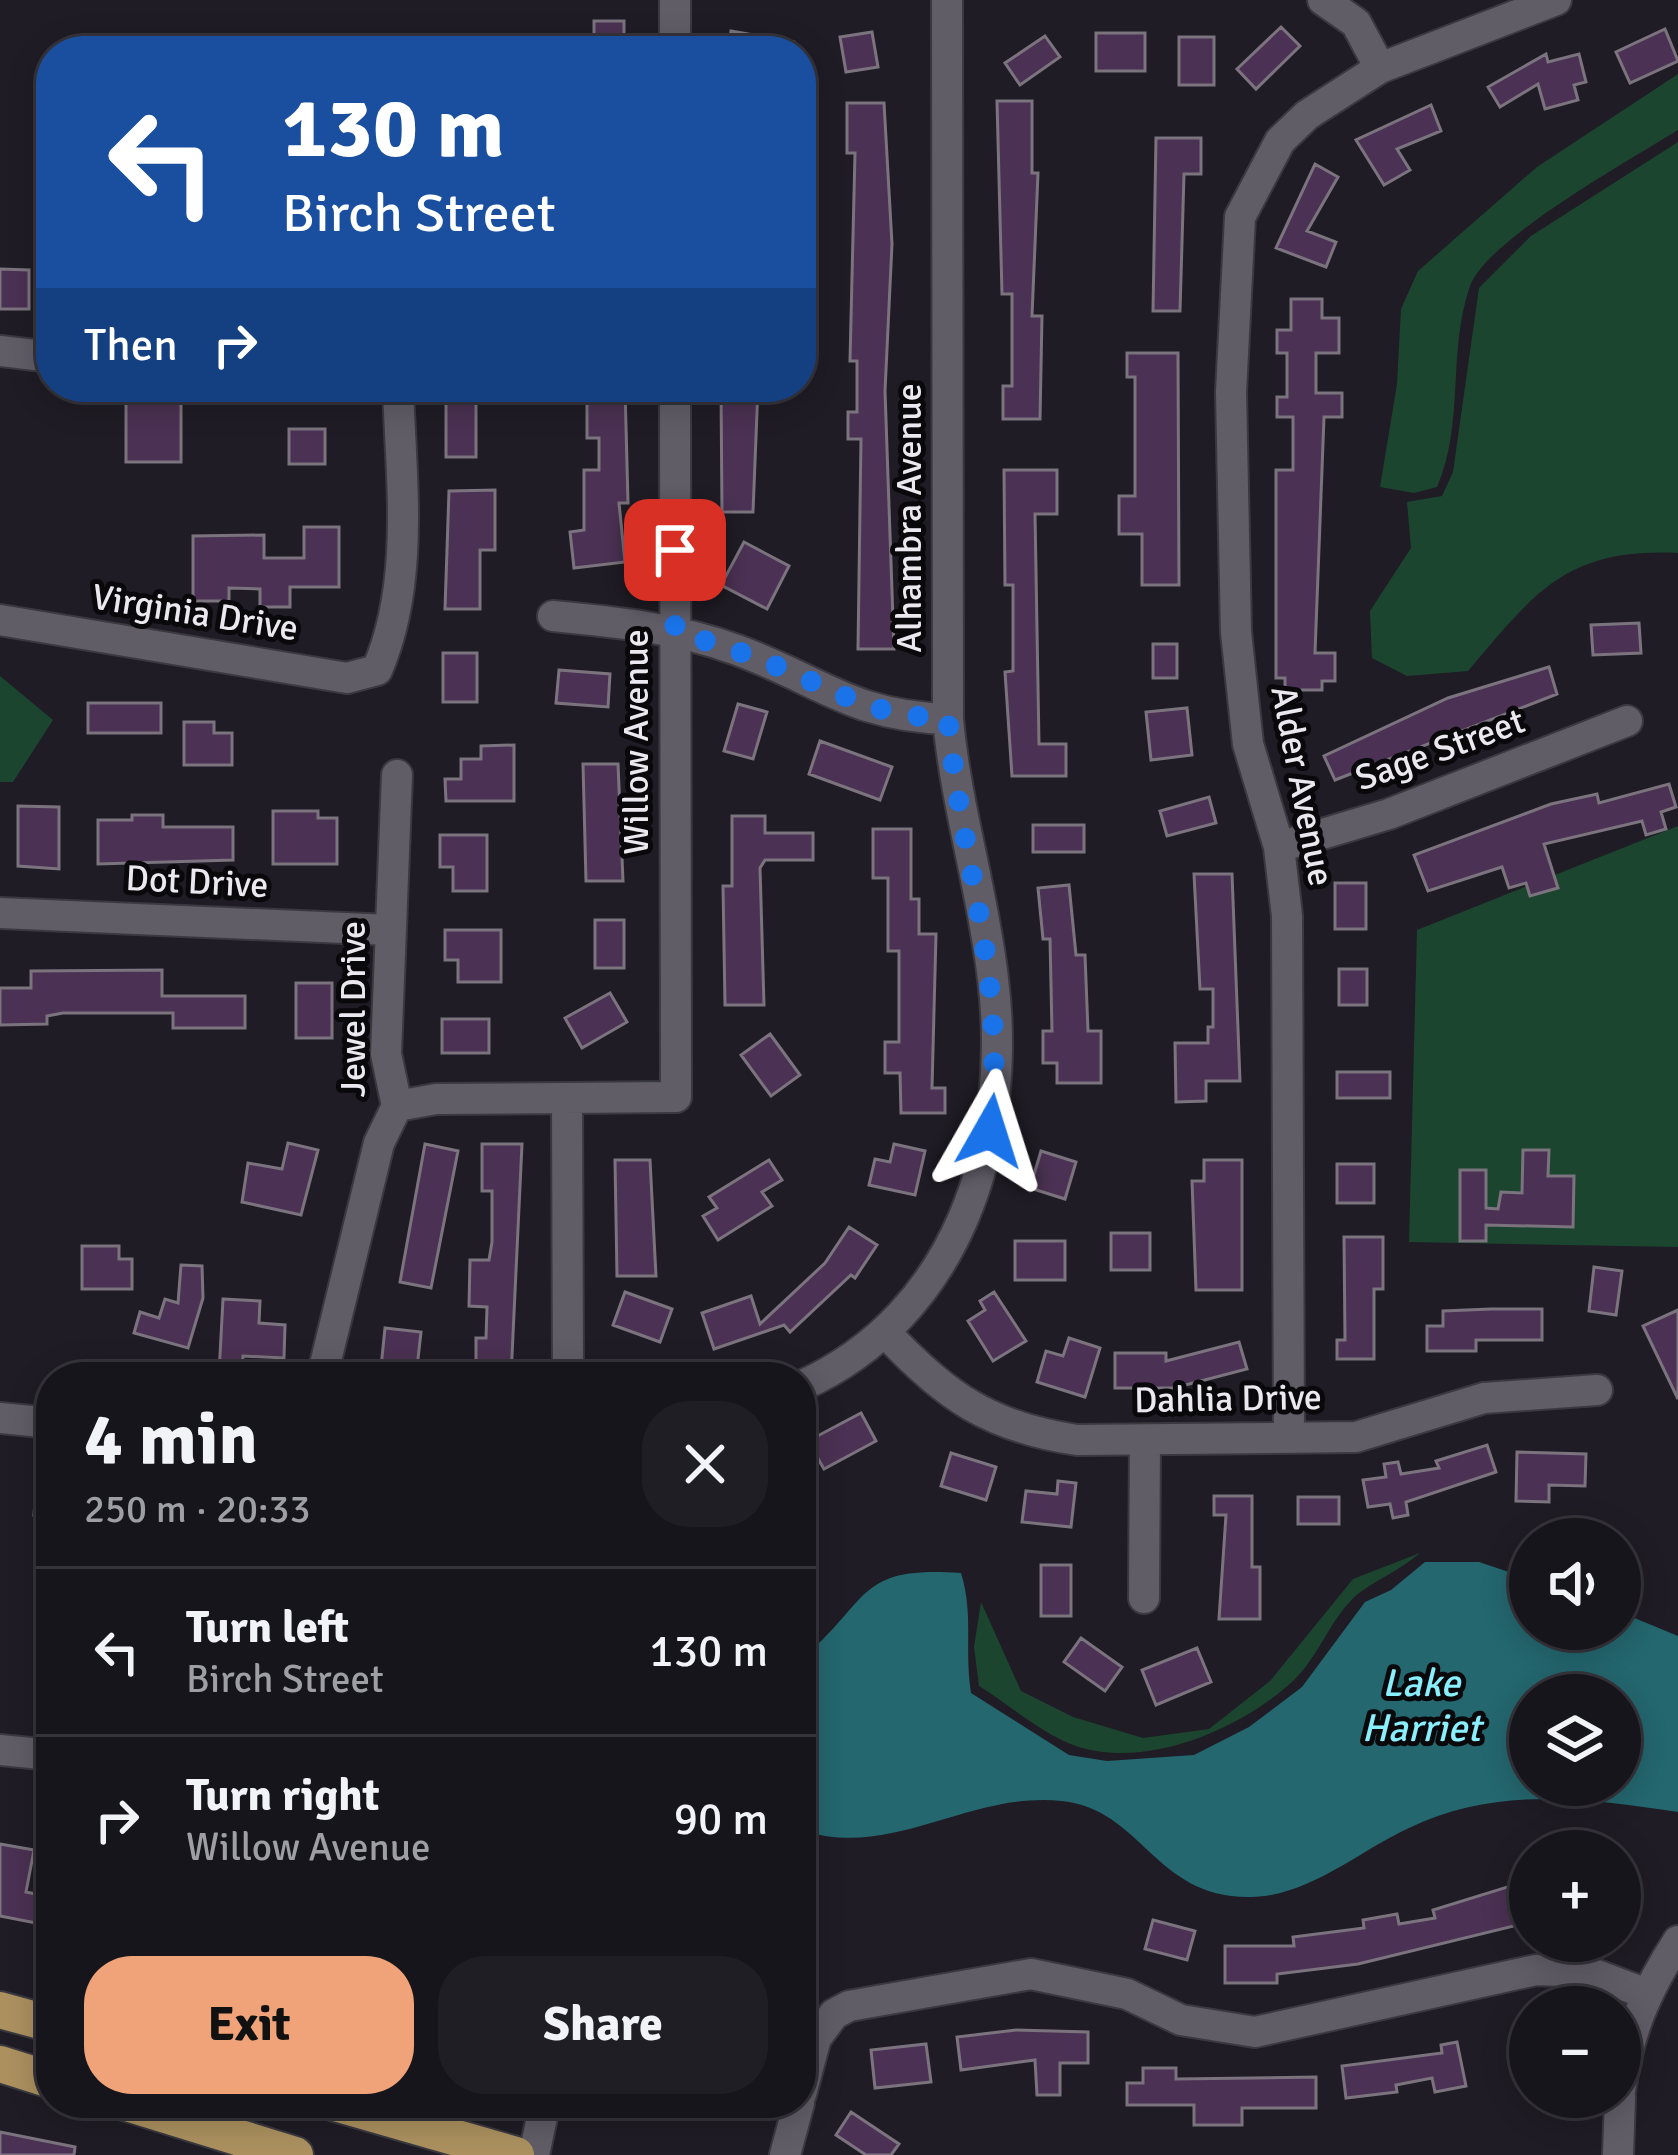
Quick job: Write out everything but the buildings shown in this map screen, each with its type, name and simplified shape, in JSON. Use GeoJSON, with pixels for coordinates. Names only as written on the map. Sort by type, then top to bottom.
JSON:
{"type":"FeatureCollection","features":[{"type":"Feature","properties":{"kind":"main road"},"geometry":{"type":"LineString","coordinates":[[0,2010],[36,2020]]}},
{"type":"Feature","properties":{"kind":"main road"},"geometry":{"type":"LineString","coordinates":[[0,2064],[36,2075]]}},
{"type":"Feature","properties":{"kind":"main road"},"geometry":{"type":"LineString","coordinates":[[182,2118],[295,2155]]}},
{"type":"Feature","properties":{"kind":"main road"},"geometry":{"type":"LineString","coordinates":[[387,2118],[516,2155]]}},
{"type":"Feature","properties":{"kind":"street"},"geometry":{"type":"LineString","coordinates":[[675,0],[675,36]]}},
{"type":"Feature","properties":{"kind":"street","name":"Alhambra Avenue"},"geometry":{"type":"LineString","coordinates":[[816,1377],[887,1334],[929,1285],[967,1211],[990,1131],[995,1092],[993,978],[953,783],[948,718],[946,0]]}},
{"type":"Feature","properties":{"kind":"street"},"geometry":{"type":"LineString","coordinates":[[1323,0],[1355,23],[1379,68]]}},
{"type":"Feature","properties":{"kind":"street","name":"Alder Avenue"},"geometry":{"type":"LineString","coordinates":[[1289,1437],[1287,916],[1279,847],[1248,744],[1231,569],[1231,392],[1240,217],[1280,141],[1307,115],[1379,68],[1556,0]]}},
{"type":"Feature","properties":{"kind":"street"},"geometry":{"type":"LineString","coordinates":[[0,351],[36,355]]}},
{"type":"Feature","properties":{"kind":"street","name":"Virginia Drive"},"geometry":{"type":"LineString","coordinates":[[0,620],[347,678],[376,670],[392,634],[401,584],[398,402]]}},
{"type":"Feature","properties":{"kind":"street","name":"Willow Avenue"},"geometry":{"type":"LineString","coordinates":[[567,1099],[676,1097],[675,402]]}},
{"type":"Feature","properties":{"kind":"street"},"geometry":{"type":"LineString","coordinates":[[554,616],[675,632],[735,649],[850,703],[896,717],[948,718]]}},
{"type":"Feature","properties":{"kind":"street","name":"Sage Street"},"geometry":{"type":"LineString","coordinates":[[1279,847],[1389,814],[1627,721]]}},
{"type":"Feature","properties":{"kind":"street","name":"Jewel Drive"},"geometry":{"type":"LineString","coordinates":[[326,1362],[379,1143],[398,1106],[386,1054],[397,775]]}},
{"type":"Feature","properties":{"kind":"street","name":"Dot Drive"},"geometry":{"type":"LineString","coordinates":[[0,913],[391,930]]}},
{"type":"Feature","properties":{"kind":"street"},"geometry":{"type":"LineString","coordinates":[[398,1106],[436,1099],[567,1099],[568,1362]]}},
{"type":"Feature","properties":{"kind":"street","name":"Dahlia Drive"},"geometry":{"type":"LineString","coordinates":[[887,1334],[952,1398],[990,1418],[1077,1440],[1356,1437],[1484,1398],[1598,1390]]}},
{"type":"Feature","properties":{"kind":"street"},"geometry":{"type":"LineString","coordinates":[[0,1418],[36,1422]]}},
{"type":"Feature","properties":{"kind":"street"},"geometry":{"type":"LineString","coordinates":[[1144,1598],[1145,1440]]}},
{"type":"Feature","properties":{"kind":"street"},"geometry":{"type":"LineString","coordinates":[[0,1750],[36,1754]]}},
{"type":"Feature","properties":{"kind":"street"},"geometry":{"type":"LineString","coordinates":[[1641,2002],[1678,1942]]}},
{"type":"Feature","properties":{"kind":"street"},"geometry":{"type":"LineString","coordinates":[[816,2038],[834,2014],[993,1978],[1057,1976],[1127,1994],[1181,2020],[1255,2032],[1536,1970],[1589,1972],[1644,1993]]}},
{"type":"Feature","properties":{"kind":"street"},"geometry":{"type":"LineString","coordinates":[[534,2155],[542,2118]]}},
{"type":"Feature","properties":{"kind":"street"},"geometry":{"type":"LineString","coordinates":[[785,2155],[795,2118]]}},
{"type":"Feature","properties":{"kind":"street"},"geometry":{"type":"LineString","coordinates":[[1618,2155],[1619,2118]]}},
{"type":"Feature","properties":{"kind":"green space"},"geometry":{"type":"Polygon","coordinates":[[[1678,74],[1678,130],[1531,224],[1482,267],[1470,286],[1459,336],[1451,438],[1437,487],[1414,493],[1380,487],[1397,384],[1401,309],[1418,271],[1537,167],[1678,74]]]}},
{"type":"Feature","properties":{"kind":"green space"},"geometry":{"type":"Polygon","coordinates":[[[1678,142],[1678,553],[1640,553],[1580,567],[1534,598],[1468,671],[1407,676],[1372,658],[1370,611],[1411,548],[1407,502],[1442,496],[1453,472],[1479,288],[1531,236],[1678,142]]]}},
{"type":"Feature","properties":{"kind":"green space"},"geometry":{"type":"Polygon","coordinates":[[[0,676],[53,720],[13,782],[0,782],[0,676]]]}},
{"type":"Feature","properties":{"kind":"green space"},"geometry":{"type":"Polygon","coordinates":[[[1678,826],[1678,1247],[1409,1242],[1417,930],[1678,826]]]}},
{"type":"Feature","properties":{"kind":"green space"},"geometry":{"type":"Polygon","coordinates":[[[1420,1553],[1349,1602],[1302,1671],[1271,1699],[1190,1741],[1130,1753],[1073,1745],[979,1686],[974,1647],[981,1602],[1021,1691],[1073,1717],[1143,1738],[1209,1729],[1270,1681],[1353,1579],[1420,1553]]]}},
{"type":"Feature","properties":{"kind":"water","name":"Lake Harriet"},"geometry":{"type":"Polygon","coordinates":[[[1425,1562],[1479,1562],[1509,1572],[1509,1650],[1641,1650],[1641,1621],[1678,1636],[1678,1812],[1632,1806],[1641,1806],[1641,1674],[1509,1674],[1509,1801],[1475,1806],[1409,1828],[1313,1881],[1272,1895],[1219,1894],[1192,1884],[1112,1820],[1062,1801],[996,1805],[869,1837],[816,1833],[816,1646],[867,1592],[901,1575],[961,1573],[971,1693],[1069,1755],[1107,1761],[1194,1755],[1249,1727],[1302,1687],[1365,1602],[1391,1590],[1425,1562]]]}},
{"type":"Feature","properties":{"kind":"route"},"geometry":{"type":"LineString","coordinates":[[675,550],[675,632],[788,670],[850,703],[896,717],[948,718],[953,783],[986,929],[997,1016],[990,1131]]}}]}
